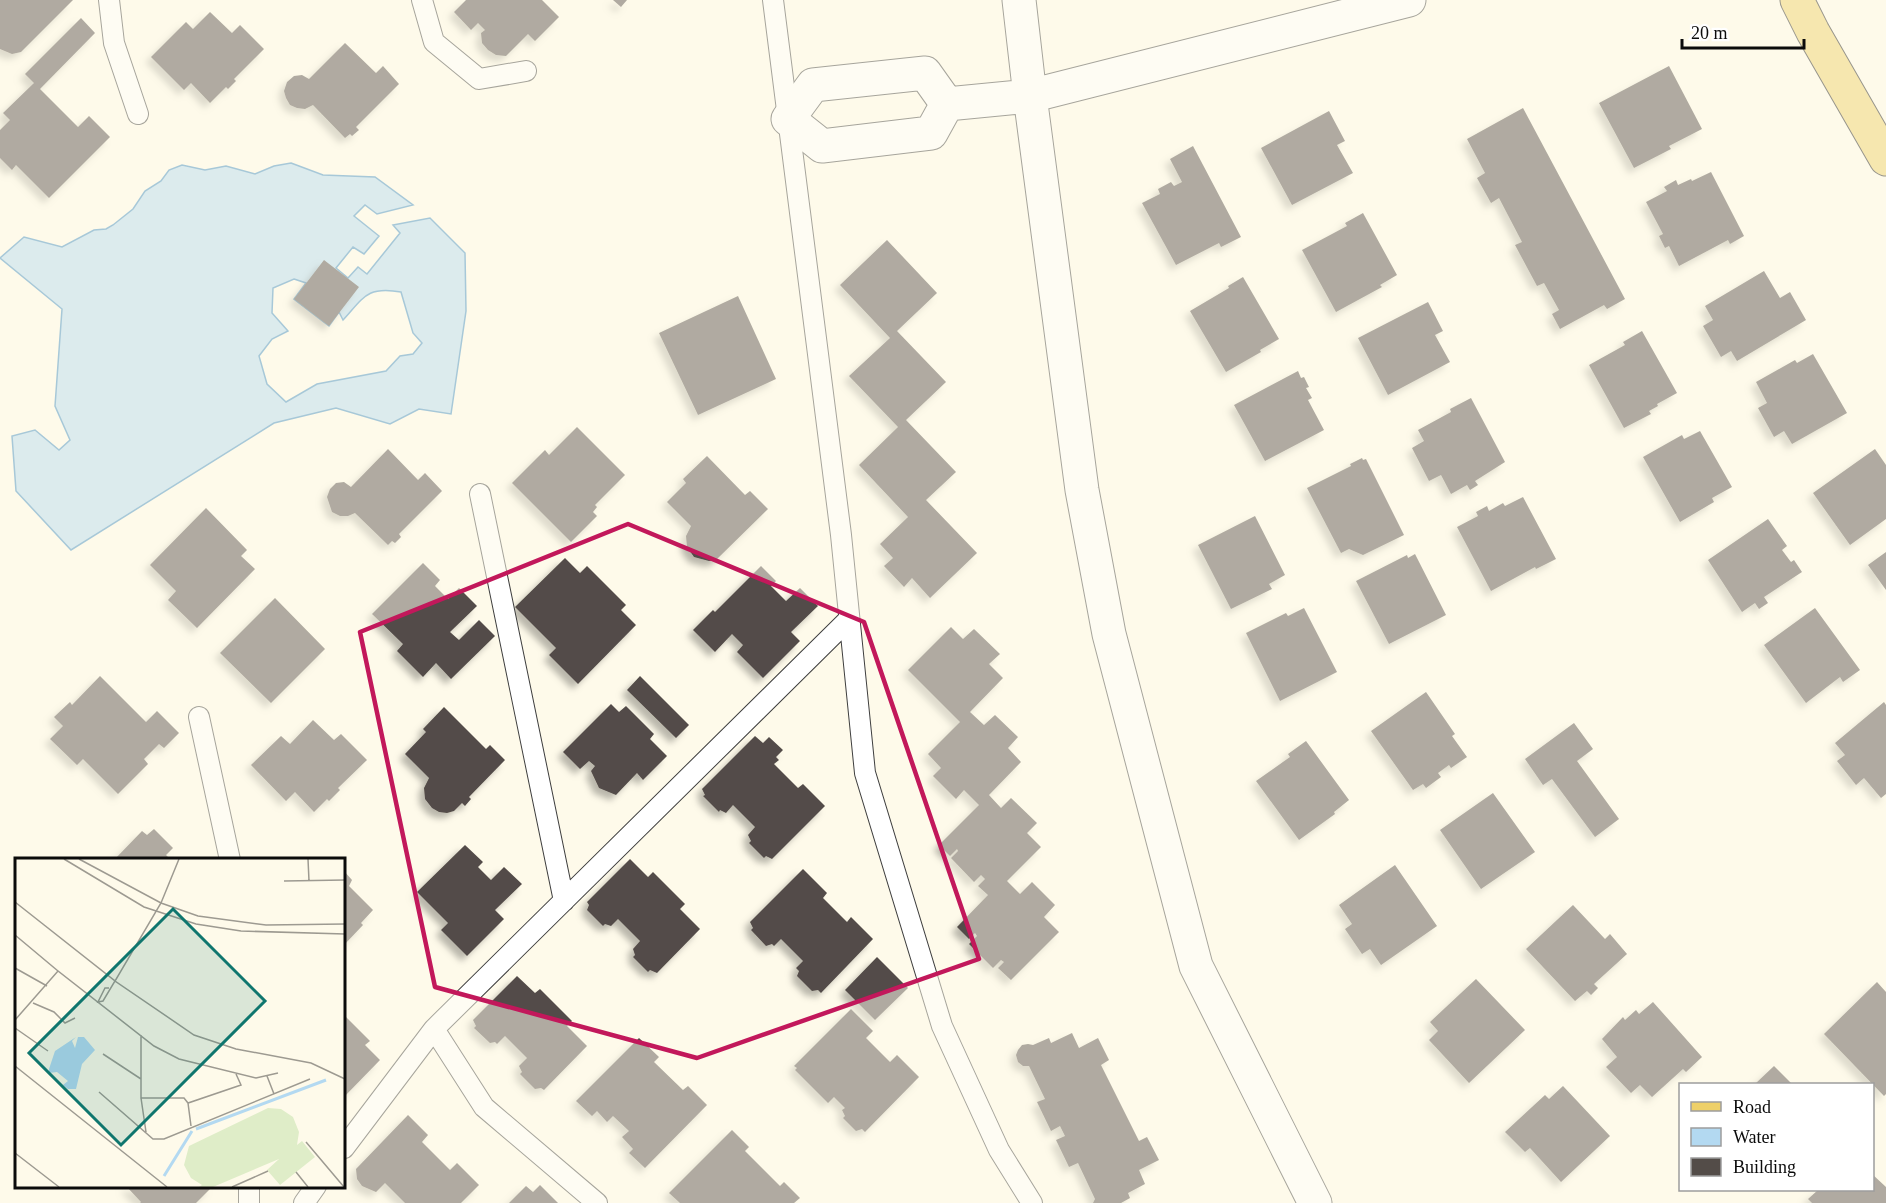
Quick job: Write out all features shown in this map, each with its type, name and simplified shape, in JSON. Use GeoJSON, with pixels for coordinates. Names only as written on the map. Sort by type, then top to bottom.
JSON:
{"type":"FeatureCollection","features":[{"type":"Feature","properties":{"kind":"main road"},"geometry":{"type":"LineString","coordinates":[[1797,0],[1886,159]]}},
{"type":"Feature","properties":{"kind":"street"},"geometry":{"type":"LineString","coordinates":[[1019,0],[1082,489],[1109,634],[1196,966],[1316,1203]]}},
{"type":"Feature","properties":{"kind":"street"},"geometry":{"type":"LineString","coordinates":[[947,104],[1030,96],[1409,0]]}},
{"type":"Feature","properties":{"kind":"street"},"geometry":{"type":"LineString","coordinates":[[925,73],[947,104],[931,133],[822,146],[788,119],[813,85],[925,73]]}},
{"type":"Feature","properties":{"kind":"lane"},"geometry":{"type":"LineString","coordinates":[[109,0],[114,43],[138,114]]}},
{"type":"Feature","properties":{"kind":"lane"},"geometry":{"type":"LineString","coordinates":[[422,0],[434,42],[479,79],[526,71]]}},
{"type":"Feature","properties":{"kind":"lane"},"geometry":{"type":"LineString","coordinates":[[773,0],[841,535],[865,773],[942,1026],[999,1150],[1032,1203]]}},
{"type":"Feature","properties":{"kind":"lane"},"geometry":{"type":"LineString","coordinates":[[480,494],[564,901]]}},
{"type":"Feature","properties":{"kind":"lane"},"geometry":{"type":"LineString","coordinates":[[345,1147],[434,1029],[849,619]]}},
{"type":"Feature","properties":{"kind":"lane"},"geometry":{"type":"LineString","coordinates":[[199,717],[230,858]]}},
{"type":"Feature","properties":{"kind":"lane"},"geometry":{"type":"LineString","coordinates":[[434,1029],[483,1107],[597,1203]]}},
{"type":"Feature","properties":{"kind":"lane"},"geometry":{"type":"LineString","coordinates":[[303,1203],[314,1188]]}},
{"type":"Feature","properties":{"kind":"highlighted area"},"geometry":{"type":"Polygon","coordinates":[[[628,524],[864,622],[979,959],[697,1058],[435,987],[360,632],[628,524]]]}},
{"type":"Feature","properties":{"kind":"water"},"geometry":{"type":"Polygon","coordinates":[[[291,163],[323,175],[375,177],[413,205],[377,214],[365,205],[354,216],[379,236],[364,254],[353,247],[336,268],[348,278],[358,267],[367,274],[400,233],[393,225],[430,218],[465,253],[466,311],[451,414],[419,409],[390,424],[336,408],[274,423],[71,550],[16,491],[12,436],[35,430],[59,450],[70,440],[55,406],[62,309],[0,258],[24,237],[62,247],[94,230],[106,229],[133,209],[145,191],[161,181],[169,170],[182,165],[205,170],[226,166],[255,174],[274,166],[291,163]],[[294,279],[273,288],[272,313],[288,331],[272,339],[259,356],[267,384],[286,402],[317,384],[386,371],[400,356],[413,354],[422,343],[413,333],[401,292],[373,292],[362,299],[343,320],[339,312],[329,326],[294,299],[306,283],[294,279]]]}},
{"type":"Feature","properties":{"kind":"building"},"geometry":{"type":"Polygon","coordinates":[[[0,0],[73,0],[21,52],[12,54],[0,49],[0,0]]]}},
{"type":"Feature","properties":{"kind":"building"},"geometry":{"type":"Polygon","coordinates":[[[466,0],[542,0],[559,17],[535,41],[528,34],[506,56],[496,55],[482,43],[481,33],[485,30],[478,23],[471,30],[454,12],[466,0]]]}},
{"type":"Feature","properties":{"kind":"building"},"geometry":{"type":"Polygon","coordinates":[[[613,0],[627,0],[621,7],[613,0]]]}},
{"type":"Feature","properties":{"kind":"building"},"geometry":{"type":"Polygon","coordinates":[[[210,12],[232,33],[240,25],[264,49],[234,79],[236,81],[228,89],[226,87],[210,103],[191,83],[184,90],[151,57],[186,22],[193,29],[210,12]]]}},
{"type":"Feature","properties":{"kind":"building"},"geometry":{"type":"Polygon","coordinates":[[[81,18],[95,33],[40,89],[78,127],[89,116],[110,137],[49,198],[16,165],[12,170],[0,158],[0,130],[10,120],[3,113],[34,83],[25,74],[81,18]]]}},
{"type":"Feature","properties":{"kind":"building"},"geometry":{"type":"Polygon","coordinates":[[[345,43],[376,73],[383,66],[399,84],[356,127],[359,130],[345,138],[313,105],[305,109],[290,105],[284,91],[287,82],[294,76],[302,75],[309,79],[345,43]]]}},
{"type":"Feature","properties":{"kind":"building"},"geometry":{"type":"Polygon","coordinates":[[[1669,66],[1702,129],[1669,146],[1671,149],[1634,168],[1599,103],[1669,66]]]}},
{"type":"Feature","properties":{"kind":"building"},"geometry":{"type":"Polygon","coordinates":[[[1523,108],[1625,299],[1607,309],[1604,305],[1560,329],[1552,314],[1559,310],[1544,283],[1537,286],[1515,245],[1522,242],[1499,198],[1491,203],[1477,178],[1485,173],[1467,139],[1523,108]]]}},
{"type":"Feature","properties":{"kind":"building"},"geometry":{"type":"Polygon","coordinates":[[[1329,111],[1345,141],[1337,145],[1353,173],[1292,205],[1261,148],[1329,111]]]}},
{"type":"Feature","properties":{"kind":"building"},"geometry":{"type":"Polygon","coordinates":[[[1193,146],[1241,237],[1221,247],[1219,243],[1176,265],[1142,203],[1160,194],[1158,189],[1171,182],[1174,186],[1182,182],[1170,159],[1193,146]]]}},
{"type":"Feature","properties":{"kind":"building"},"geometry":{"type":"Polygon","coordinates":[[[1711,172],[1744,236],[1730,244],[1728,240],[1679,266],[1669,246],[1665,248],[1659,236],[1663,234],[1646,202],[1667,191],[1664,187],[1676,180],[1678,185],[1711,172]]]}},
{"type":"Feature","properties":{"kind":"building"},"geometry":{"type":"Polygon","coordinates":[[[1363,213],[1397,275],[1380,285],[1382,287],[1336,312],[1302,250],[1347,226],[1345,223],[1363,213]]]}},
{"type":"Feature","properties":{"kind":"building"},"geometry":{"type":"Polygon","coordinates":[[[887,240],[937,293],[897,331],[946,382],[906,420],[956,472],[926,500],[977,553],[930,598],[912,578],[904,587],[884,566],[893,558],[880,544],[908,517],[859,465],[898,427],[849,376],[890,338],[840,285],[887,240]]]}},
{"type":"Feature","properties":{"kind":"building"},"geometry":{"type":"Polygon","coordinates":[[[324,260],[359,287],[329,326],[294,299],[324,260]]]}},
{"type":"Feature","properties":{"kind":"building"},"geometry":{"type":"Polygon","coordinates":[[[1764,271],[1780,298],[1790,292],[1806,320],[1737,361],[1731,351],[1721,357],[1703,326],[1713,320],[1705,306],[1764,271]]]}},
{"type":"Feature","properties":{"kind":"building"},"geometry":{"type":"Polygon","coordinates":[[[1243,277],[1279,339],[1226,372],[1190,311],[1243,277]]]}},
{"type":"Feature","properties":{"kind":"building"},"geometry":{"type":"Polygon","coordinates":[[[738,296],[776,379],[698,415],[659,333],[738,296]]]}},
{"type":"Feature","properties":{"kind":"building"},"geometry":{"type":"Polygon","coordinates":[[[1428,302],[1443,331],[1435,335],[1450,362],[1388,395],[1358,338],[1428,302]]]}},
{"type":"Feature","properties":{"kind":"building"},"geometry":{"type":"Polygon","coordinates":[[[1642,331],[1677,393],[1657,404],[1658,406],[1649,411],[1651,414],[1624,428],[1589,365],[1625,345],[1623,342],[1642,331]]]}},
{"type":"Feature","properties":{"kind":"building"},"geometry":{"type":"Polygon","coordinates":[[[1813,354],[1847,413],[1792,444],[1784,431],[1774,437],[1758,408],[1767,403],[1756,382],[1795,360],[1797,363],[1813,354]]]}},
{"type":"Feature","properties":{"kind":"building"},"geometry":{"type":"Polygon","coordinates":[[[1298,371],[1309,387],[1306,388],[1312,398],[1308,400],[1324,430],[1265,461],[1234,405],[1298,371]]]}},
{"type":"Feature","properties":{"kind":"building"},"geometry":{"type":"Polygon","coordinates":[[[1471,398],[1505,462],[1475,481],[1478,485],[1470,490],[1467,485],[1451,494],[1441,475],[1429,481],[1412,448],[1424,441],[1418,430],[1471,398]]]}},
{"type":"Feature","properties":{"kind":"building"},"geometry":{"type":"Polygon","coordinates":[[[577,427],[625,475],[595,505],[597,507],[593,512],[597,516],[571,542],[512,483],[545,450],[549,455],[577,427]]]}},
{"type":"Feature","properties":{"kind":"building"},"geometry":{"type":"Polygon","coordinates":[[[1700,431],[1732,487],[1712,498],[1714,502],[1680,522],[1643,457],[1682,435],[1684,439],[1700,431]]]}},
{"type":"Feature","properties":{"kind":"building"},"geometry":{"type":"Polygon","coordinates":[[[388,449],[418,480],[425,473],[442,491],[399,534],[401,537],[395,543],[392,541],[388,545],[355,513],[340,516],[332,512],[327,497],[330,489],[336,483],[344,482],[351,487],[388,449]]]}},
{"type":"Feature","properties":{"kind":"building"},"geometry":{"type":"Polygon","coordinates":[[[1875,449],[1886,465],[1886,519],[1850,545],[1813,493],[1875,449]]]}},
{"type":"Feature","properties":{"kind":"building"},"geometry":{"type":"Polygon","coordinates":[[[707,456],[745,495],[750,491],[768,509],[716,560],[709,561],[694,557],[687,547],[686,536],[691,526],[667,502],[686,483],[683,479],[707,456]]]}},
{"type":"Feature","properties":{"kind":"building"},"geometry":{"type":"Polygon","coordinates":[[[1362,458],[1366,459],[1404,535],[1363,555],[1349,549],[1341,553],[1307,488],[1362,458]]]}},
{"type":"Feature","properties":{"kind":"building"},"geometry":{"type":"Polygon","coordinates":[[[1523,497],[1556,559],[1536,569],[1535,567],[1491,591],[1457,527],[1478,516],[1476,512],[1487,506],[1489,511],[1503,503],[1505,506],[1523,497]]]}},
{"type":"Feature","properties":{"kind":"building"},"geometry":{"type":"Polygon","coordinates":[[[206,508],[247,550],[241,556],[255,569],[197,628],[168,600],[176,591],[150,565],[206,508]]]}},
{"type":"Feature","properties":{"kind":"building"},"geometry":{"type":"Polygon","coordinates":[[[1255,516],[1285,575],[1269,584],[1272,589],[1231,609],[1198,545],[1255,516]]]}},
{"type":"Feature","properties":{"kind":"building"},"geometry":{"type":"Polygon","coordinates":[[[1768,519],[1787,546],[1782,550],[1791,562],[1794,560],[1802,572],[1764,597],[1768,603],[1759,609],[1755,603],[1742,612],[1708,560],[1768,519]]]}},
{"type":"Feature","properties":{"kind":"building"},"geometry":{"type":"Polygon","coordinates":[[[1886,552],[1886,590],[1868,565],[1886,552]]]}},
{"type":"Feature","properties":{"kind":"building"},"geometry":{"type":"Polygon","coordinates":[[[1415,554],[1446,615],[1389,644],[1356,581],[1407,555],[1408,558],[1415,554]]]}},
{"type":"Feature","properties":{"kind":"building"},"geometry":{"type":"Polygon","coordinates":[[[565,558],[580,573],[587,566],[626,605],[621,610],[636,625],[578,684],[549,655],[556,648],[515,607],[565,558]]]}},
{"type":"Feature","properties":{"kind":"building"},"geometry":{"type":"Polygon","coordinates":[[[423,563],[440,580],[435,586],[448,599],[459,588],[477,606],[450,632],[459,640],[479,620],[495,636],[451,679],[436,663],[423,677],[397,651],[403,644],[372,614],[423,563]]]}},
{"type":"Feature","properties":{"kind":"building"},"geometry":{"type":"Polygon","coordinates":[[[761,566],[776,581],[771,586],[786,601],[800,588],[818,606],[791,632],[800,641],[763,678],[737,652],[743,645],[732,634],[715,652],[693,630],[713,610],[715,612],[761,566]]]}},
{"type":"Feature","properties":{"kind":"building"},"geometry":{"type":"Polygon","coordinates":[[[275,598],[325,649],[271,703],[220,653],[275,598]]]}},
{"type":"Feature","properties":{"kind":"building"},"geometry":{"type":"Polygon","coordinates":[[[1304,608],[1337,672],[1280,701],[1246,633],[1286,613],[1288,616],[1304,608]]]}},
{"type":"Feature","properties":{"kind":"building"},"geometry":{"type":"Polygon","coordinates":[[[1815,608],[1860,670],[1843,682],[1840,677],[1806,703],[1764,645],[1815,608]]]}},
{"type":"Feature","properties":{"kind":"building"},"geometry":{"type":"Polygon","coordinates":[[[951,627],[963,639],[974,629],[1000,654],[989,664],[1003,678],[970,712],[984,725],[995,715],[1018,737],[1008,748],[1021,762],[989,795],[1001,808],[1011,798],[1037,823],[1027,833],[1041,847],[1007,881],[1020,894],[1032,882],[1055,905],[1044,917],[1059,932],[1011,980],[998,968],[1004,962],[1001,960],[993,968],[969,944],[977,936],[975,933],[969,939],[957,927],[988,895],[978,886],[985,879],[981,875],[974,882],[951,858],[958,851],[957,849],[950,856],[939,845],[979,805],[964,790],[956,799],[933,776],[941,768],[928,754],[960,722],[908,670],[951,627]]]}},
{"type":"Feature","properties":{"kind":"building"},"geometry":{"type":"Polygon","coordinates":[[[100,676],[146,722],[157,711],[179,733],[164,748],[159,744],[144,759],[148,764],[118,794],[83,759],[77,765],[50,739],[63,726],[54,717],[70,702],[72,705],[100,676]]]}},
{"type":"Feature","properties":{"kind":"building"},"geometry":{"type":"Polygon","coordinates":[[[640,676],[689,725],[676,738],[627,690],[640,676]]]}},
{"type":"Feature","properties":{"kind":"building"},"geometry":{"type":"Polygon","coordinates":[[[1426,692],[1455,734],[1452,736],[1467,757],[1451,768],[1449,765],[1438,773],[1441,777],[1426,788],[1423,784],[1413,790],[1371,731],[1426,692]]]}},
{"type":"Feature","properties":{"kind":"building"},"geometry":{"type":"Polygon","coordinates":[[[1884,702],[1886,705],[1886,794],[1881,798],[1864,778],[1856,785],[1837,761],[1845,755],[1835,743],[1884,702]]]}},
{"type":"Feature","properties":{"kind":"building"},"geometry":{"type":"Polygon","coordinates":[[[611,704],[619,712],[626,706],[654,734],[650,739],[667,756],[643,780],[637,773],[616,795],[599,788],[591,771],[595,766],[589,761],[580,769],[563,752],[611,704]]]}},
{"type":"Feature","properties":{"kind":"building"},"geometry":{"type":"Polygon","coordinates":[[[444,707],[486,749],[490,745],[505,760],[469,797],[471,799],[465,806],[462,803],[454,811],[447,813],[432,808],[425,799],[424,788],[429,778],[405,754],[426,732],[423,729],[444,707]]]}},
{"type":"Feature","properties":{"kind":"building"},"geometry":{"type":"Polygon","coordinates":[[[313,720],[334,740],[341,734],[367,760],[338,788],[340,790],[329,801],[327,799],[314,812],[295,792],[286,801],[251,765],[281,736],[290,744],[313,720]]]}},
{"type":"Feature","properties":{"kind":"building"},"geometry":{"type":"Polygon","coordinates":[[[1574,723],[1593,749],[1577,761],[1619,819],[1595,837],[1552,779],[1543,785],[1525,759],[1574,723]]]}},
{"type":"Feature","properties":{"kind":"building"},"geometry":{"type":"Polygon","coordinates":[[[755,736],[763,743],[769,737],[783,750],[776,757],[779,760],[774,764],[798,788],[803,784],[825,806],[772,859],[766,856],[764,858],[749,843],[751,841],[748,835],[755,827],[733,805],[726,813],[720,810],[719,812],[703,796],[705,795],[702,789],[755,736]]]}},
{"type":"Feature","properties":{"kind":"building"},"geometry":{"type":"Polygon","coordinates":[[[1306,741],[1349,800],[1334,812],[1335,814],[1299,840],[1256,781],[1290,757],[1288,754],[1306,741]]]}},
{"type":"Feature","properties":{"kind":"building"},"geometry":{"type":"Polygon","coordinates":[[[1493,793],[1535,852],[1481,889],[1440,830],[1493,793]]]}},
{"type":"Feature","properties":{"kind":"building"},"geometry":{"type":"Polygon","coordinates":[[[154,829],[173,848],[166,855],[169,858],[116,858],[142,831],[147,835],[154,829]]]}},
{"type":"Feature","properties":{"kind":"building"},"geometry":{"type":"Polygon","coordinates":[[[465,845],[483,862],[478,867],[491,880],[504,867],[522,884],[495,910],[504,919],[467,956],[441,930],[448,923],[417,892],[465,845]]]}},
{"type":"Feature","properties":{"kind":"building"},"geometry":{"type":"Polygon","coordinates":[[[630,859],[648,877],[653,872],[685,904],[680,909],[700,929],[657,973],[650,970],[648,972],[633,957],[635,955],[633,949],[640,941],[618,919],[611,926],[605,924],[603,926],[587,910],[589,905],[587,902],[630,859]]]}},
{"type":"Feature","properties":{"kind":"building"},"geometry":{"type":"Polygon","coordinates":[[[1395,865],[1437,926],[1381,965],[1370,949],[1362,954],[1345,929],[1352,924],[1339,905],[1395,865]]]}},
{"type":"Feature","properties":{"kind":"building"},"geometry":{"type":"Polygon","coordinates":[[[803,869],[827,893],[823,898],[847,922],[851,917],[873,939],[821,993],[818,990],[812,991],[797,976],[799,971],[796,968],[803,961],[781,939],[774,946],[772,944],[766,946],[751,930],[753,928],[750,922],[803,869]]]}},
{"type":"Feature","properties":{"kind":"building"},"geometry":{"type":"Polygon","coordinates":[[[345,872],[352,880],[349,886],[373,910],[361,923],[363,925],[345,944],[345,872]]]}},
{"type":"Feature","properties":{"kind":"building"},"geometry":{"type":"Polygon","coordinates":[[[1573,905],[1605,939],[1610,934],[1627,954],[1594,984],[1598,988],[1591,995],[1587,991],[1575,1001],[1526,949],[1573,905]]]}},
{"type":"Feature","properties":{"kind":"building"},"geometry":{"type":"Polygon","coordinates":[[[877,957],[908,988],[875,1020],[845,990],[877,957]]]}},
{"type":"Feature","properties":{"kind":"building"},"geometry":{"type":"Polygon","coordinates":[[[517,976],[535,993],[540,989],[572,1021],[567,1026],[587,1046],[544,1090],[535,1089],[520,1074],[522,1072],[519,1066],[527,1058],[505,1036],[497,1044],[490,1043],[474,1028],[476,1026],[473,1020],[517,976]]]}},
{"type":"Feature","properties":{"kind":"building"},"geometry":{"type":"Polygon","coordinates":[[[1476,979],[1525,1030],[1469,1083],[1429,1040],[1438,1031],[1430,1022],[1476,979]]]}},
{"type":"Feature","properties":{"kind":"building"},"geometry":{"type":"Polygon","coordinates":[[[1877,982],[1886,992],[1886,1094],[1884,1096],[1874,1083],[1871,1083],[1824,1034],[1877,982]]]}},
{"type":"Feature","properties":{"kind":"building"},"geometry":{"type":"Polygon","coordinates":[[[1653,1002],[1702,1057],[1686,1072],[1683,1069],[1652,1097],[1640,1085],[1631,1093],[1606,1067],[1617,1057],[1602,1039],[1623,1017],[1625,1020],[1636,1010],[1639,1014],[1653,1002]]]}},
{"type":"Feature","properties":{"kind":"building"},"geometry":{"type":"Polygon","coordinates":[[[851,1009],[873,1031],[866,1038],[890,1062],[897,1055],[919,1077],[865,1132],[862,1129],[856,1131],[843,1118],[845,1116],[842,1110],[845,1108],[834,1097],[828,1103],[795,1070],[797,1068],[794,1066],[851,1009]]]}},
{"type":"Feature","properties":{"kind":"building"},"geometry":{"type":"Polygon","coordinates":[[[345,1016],[370,1041],[365,1045],[380,1060],[345,1096],[345,1016]]]}},
{"type":"Feature","properties":{"kind":"building"},"geometry":{"type":"Polygon","coordinates":[[[1072,1033],[1079,1048],[1098,1038],[1109,1060],[1101,1065],[1139,1141],[1147,1137],[1159,1160],[1139,1170],[1145,1184],[1128,1193],[1130,1198],[1121,1203],[1093,1203],[1095,1199],[1078,1163],[1069,1167],[1056,1140],[1065,1136],[1060,1126],[1051,1131],[1037,1102],[1045,1099],[1029,1066],[1023,1066],[1018,1062],[1016,1055],[1022,1045],[1033,1045],[1049,1038],[1051,1043],[1072,1033]]]}},
{"type":"Feature","properties":{"kind":"building"},"geometry":{"type":"Polygon","coordinates":[[[639,1038],[659,1057],[654,1062],[683,1090],[688,1086],[707,1105],[645,1168],[629,1153],[633,1149],[622,1137],[629,1131],[613,1116],[607,1122],[597,1111],[592,1116],[576,1101],[639,1038]]]}},
{"type":"Feature","properties":{"kind":"building"},"geometry":{"type":"Polygon","coordinates":[[[1774,1066],[1791,1083],[1756,1083],[1774,1066]]]}},
{"type":"Feature","properties":{"kind":"building"},"geometry":{"type":"Polygon","coordinates":[[[1563,1086],[1610,1136],[1561,1182],[1530,1148],[1525,1152],[1505,1132],[1545,1095],[1549,1099],[1563,1086]]]}},
{"type":"Feature","properties":{"kind":"building"},"geometry":{"type":"Polygon","coordinates":[[[408,1115],[428,1135],[422,1142],[450,1170],[457,1163],[479,1185],[461,1203],[405,1203],[385,1183],[376,1192],[362,1186],[357,1179],[356,1169],[408,1115]]]}},
{"type":"Feature","properties":{"kind":"building"},"geometry":{"type":"Polygon","coordinates":[[[732,1130],[749,1147],[745,1151],[780,1186],[784,1182],[800,1198],[794,1203],[680,1203],[669,1193],[732,1130]]]}},
{"type":"Feature","properties":{"kind":"building"},"geometry":{"type":"Polygon","coordinates":[[[1874,1176],[1886,1187],[1886,1203],[1812,1203],[1808,1199],[1817,1191],[1874,1191],[1874,1176]]]}},
{"type":"Feature","properties":{"kind":"building"},"geometry":{"type":"Polygon","coordinates":[[[540,1185],[558,1203],[509,1203],[526,1186],[533,1192],[540,1185]]]}},
{"type":"Feature","properties":{"kind":"building"},"geometry":{"type":"Polygon","coordinates":[[[128,1188],[211,1188],[196,1203],[141,1202],[128,1188]]]}}]}
